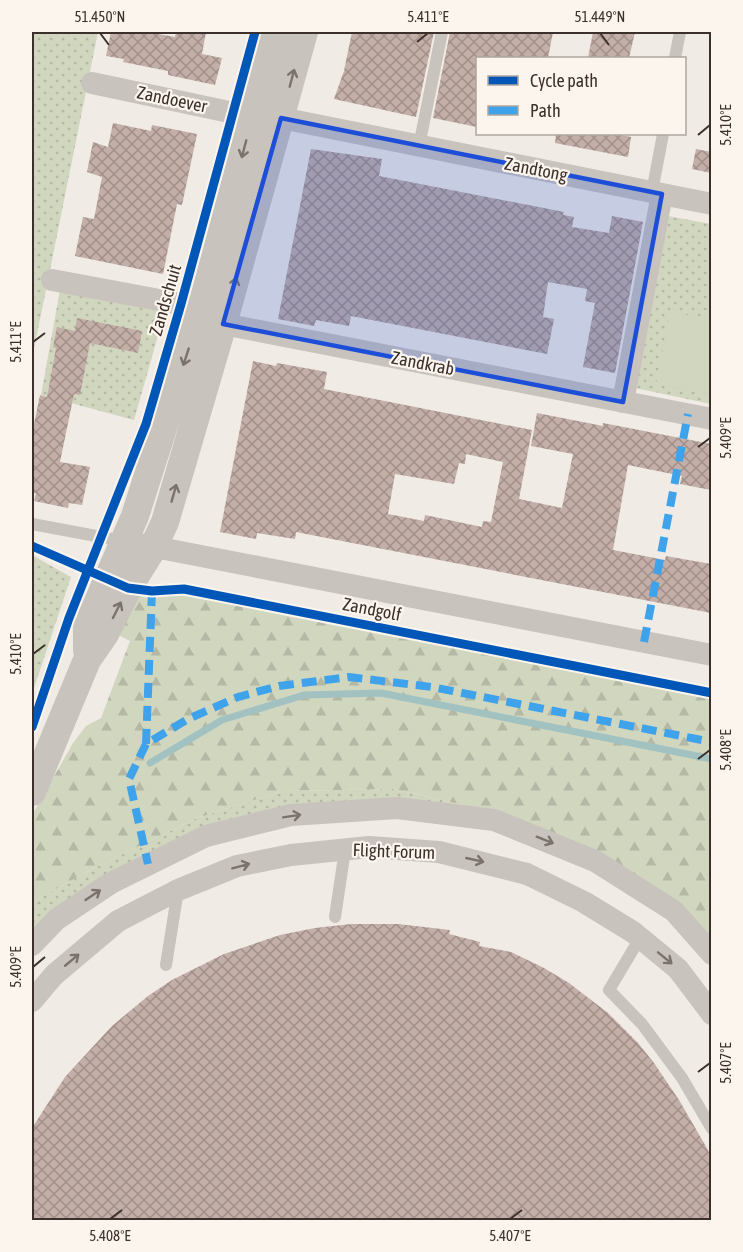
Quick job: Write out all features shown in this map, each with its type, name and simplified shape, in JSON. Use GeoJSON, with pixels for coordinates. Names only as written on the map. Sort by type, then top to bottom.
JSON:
{"type":"FeatureCollection","features":[{"type":"Feature","properties":{"kind":"street","name":"Zandschuit"},"geometry":{"type":"LineString","coordinates":[[87,660],[105,634],[165,522],[212,316],[252,117],[276,32]]}},
{"type":"Feature","properties":{"kind":"street","name":"Zandschuit"},"geometry":{"type":"LineString","coordinates":[[87,660],[87,627],[135,516],[212,316],[281,118],[304,32]]}},
{"type":"Feature","properties":{"kind":"street","name":"Zandoever"},"geometry":{"type":"LineString","coordinates":[[92,83],[252,117],[281,118]]}},
{"type":"Feature","properties":{"kind":"street","name":"Zandtong"},"geometry":{"type":"LineString","coordinates":[[281,118],[711,204]]}},
{"type":"Feature","properties":{"kind":"street"},"geometry":{"type":"LineString","coordinates":[[623,402],[657,193]]}},
{"type":"Feature","properties":{"kind":"street"},"geometry":{"type":"LineString","coordinates":[[52,280],[212,316]]}},
{"type":"Feature","properties":{"kind":"street","name":"Zandkrab"},"geometry":{"type":"LineString","coordinates":[[212,316],[711,419]]}},
{"type":"Feature","properties":{"kind":"street","name":"Zandgolf"},"geometry":{"type":"LineString","coordinates":[[124,541],[711,655]]}},
{"type":"Feature","properties":{"kind":"street"},"geometry":{"type":"LineString","coordinates":[[32,792],[87,660]]}},
{"type":"Feature","properties":{"kind":"street"},"geometry":{"type":"LineString","coordinates":[[32,945],[57,919],[111,883],[206,836],[291,815],[397,808],[494,820],[596,861],[674,911],[711,954]]}},
{"type":"Feature","properties":{"kind":"street","name":"Flight Forum"},"geometry":{"type":"LineString","coordinates":[[32,1001],[54,975],[118,921],[178,890],[237,866],[291,855],[369,847],[439,852],[517,871],[584,902],[640,938],[678,969],[711,1014]]}},
{"type":"Feature","properties":{"kind":"lane"},"geometry":{"type":"LineString","coordinates":[[419,146],[442,32]]}},
{"type":"Feature","properties":{"kind":"lane"},"geometry":{"type":"LineString","coordinates":[[675,57],[680,32]]}},
{"type":"Feature","properties":{"kind":"lane"},"geometry":{"type":"LineString","coordinates":[[657,193],[663,135]]}},
{"type":"Feature","properties":{"kind":"lane"},"geometry":{"type":"LineString","coordinates":[[32,525],[124,541]]}},
{"type":"Feature","properties":{"kind":"lane"},"geometry":{"type":"LineString","coordinates":[[335,917],[345,850]]}},
{"type":"Feature","properties":{"kind":"lane"},"geometry":{"type":"LineString","coordinates":[[166,965],[178,890]]}},
{"type":"Feature","properties":{"kind":"lane"},"geometry":{"type":"LineString","coordinates":[[640,938],[609,990],[642,1024],[675,1069],[711,1130]]}},
{"type":"Feature","properties":{"kind":"highlighted area"},"geometry":{"type":"Polygon","coordinates":[[[281,118],[662,194],[623,402],[223,324],[281,118]]]}},
{"type":"Feature","properties":{"kind":"green space"},"geometry":{"type":"Polygon","coordinates":[[[32,32],[98,32],[32,359],[32,32]]]}},
{"type":"Feature","properties":{"kind":"green space"},"geometry":{"type":"Polygon","coordinates":[[[668,216],[711,224],[711,404],[635,388],[668,216]]]}},
{"type":"Feature","properties":{"kind":"green space"},"geometry":{"type":"Polygon","coordinates":[[[60,290],[165,311],[134,420],[41,395],[60,290]]]}},
{"type":"Feature","properties":{"kind":"green space"},"geometry":{"type":"Polygon","coordinates":[[[670,312],[711,319],[711,395],[656,384],[670,312]]]}},
{"type":"Feature","properties":{"kind":"green space"},"geometry":{"type":"Polygon","coordinates":[[[32,555],[71,577],[32,694],[32,555]]]}},
{"type":"Feature","properties":{"kind":"green space"},"geometry":{"type":"Polygon","coordinates":[[[183,593],[711,697],[711,940],[495,812],[393,789],[283,791],[197,818],[98,866],[32,902],[32,815],[73,743],[86,726],[101,718],[130,641],[113,632],[137,595],[150,599],[183,593]]]}},
{"type":"Feature","properties":{"kind":"green space"},"geometry":{"type":"Polygon","coordinates":[[[393,789],[495,812],[288,808],[32,933],[32,902],[98,866],[197,818],[283,791],[393,789]]]}},
{"type":"Feature","properties":{"kind":"building"},"geometry":{"type":"Polygon","coordinates":[[[111,32],[147,32],[175,37],[176,32],[206,32],[202,54],[222,58],[215,85],[168,75],[168,71],[123,62],[124,59],[106,56],[111,32]]]}},
{"type":"Feature","properties":{"kind":"building"},"geometry":{"type":"Polygon","coordinates":[[[352,32],[434,32],[416,117],[334,99],[344,71],[352,32]]]}},
{"type":"Feature","properties":{"kind":"building"},"geometry":{"type":"Polygon","coordinates":[[[450,32],[553,32],[548,57],[476,57],[476,127],[433,118],[450,32]]]}},
{"type":"Feature","properties":{"kind":"building"},"geometry":{"type":"Polygon","coordinates":[[[593,32],[635,32],[629,57],[588,57],[593,32]]]}},
{"type":"Feature","properties":{"kind":"building"},"geometry":{"type":"Polygon","coordinates":[[[113,123],[151,131],[152,125],[197,134],[182,205],[177,204],[163,274],[75,256],[83,217],[94,219],[102,177],[87,172],[93,142],[108,147],[113,123]]]}},
{"type":"Feature","properties":{"kind":"building"},"geometry":{"type":"Polygon","coordinates":[[[556,135],[631,137],[628,157],[555,143],[556,135]]]}},
{"type":"Feature","properties":{"kind":"building"},"geometry":{"type":"Polygon","coordinates":[[[311,149],[382,159],[379,176],[564,212],[563,215],[574,217],[572,227],[609,233],[612,216],[643,222],[615,373],[583,367],[595,303],[585,301],[587,289],[548,282],[543,317],[554,319],[547,354],[351,316],[349,326],[316,320],[314,326],[278,319],[311,149]]]}},
{"type":"Feature","properties":{"kind":"building"},"geometry":{"type":"Polygon","coordinates":[[[696,149],[711,152],[711,173],[692,169],[696,149]]]}},
{"type":"Feature","properties":{"kind":"building"},"geometry":{"type":"Polygon","coordinates":[[[77,318],[142,331],[138,353],[90,343],[80,395],[74,394],[60,462],[90,467],[82,505],[69,503],[68,508],[34,501],[36,493],[32,493],[32,434],[40,395],[47,397],[56,348],[53,347],[57,327],[75,331],[77,318]]]}},
{"type":"Feature","properties":{"kind":"building"},"geometry":{"type":"Polygon","coordinates":[[[253,361],[327,372],[324,389],[532,430],[519,499],[562,508],[573,454],[531,446],[537,413],[711,444],[711,490],[680,484],[682,476],[628,465],[613,550],[665,560],[666,556],[711,564],[711,613],[296,532],[295,539],[257,533],[256,539],[220,532],[253,361]],[[466,454],[465,464],[459,463],[454,484],[395,474],[388,514],[424,521],[425,515],[482,527],[483,521],[491,522],[503,462],[466,454]]]}},
{"type":"Feature","properties":{"kind":"building"},"geometry":{"type":"Polygon","coordinates":[[[351,924],[398,924],[450,930],[449,934],[480,942],[479,946],[511,952],[544,968],[569,983],[608,1013],[654,1063],[708,1150],[711,1158],[711,1221],[32,1221],[32,1128],[65,1077],[112,1026],[148,996],[172,980],[224,954],[280,935],[351,924]]]}},
{"type":"Feature","properties":{"kind":"waterway"},"geometry":{"type":"LineString","coordinates":[[150,763],[222,720],[304,695],[381,693],[712,759]]}},
{"type":"Feature","properties":{"kind":"marked path"},"geometry":{"type":"LineString","coordinates":[[644,642],[688,414]]}},
{"type":"Feature","properties":{"kind":"marked path"},"geometry":{"type":"LineString","coordinates":[[152,591],[146,744],[188,719],[238,697],[279,686],[349,677],[432,687],[712,742]]}},
{"type":"Feature","properties":{"kind":"marked path"},"geometry":{"type":"LineString","coordinates":[[146,744],[129,779],[148,864]]}},
{"type":"Feature","properties":{"kind":"cycle path"},"geometry":{"type":"LineString","coordinates":[[32,727],[69,618],[146,424],[255,32]]}},
{"type":"Feature","properties":{"kind":"cycle path"},"geometry":{"type":"LineString","coordinates":[[32,546],[128,588],[152,591],[184,589],[712,693]]}}]}
